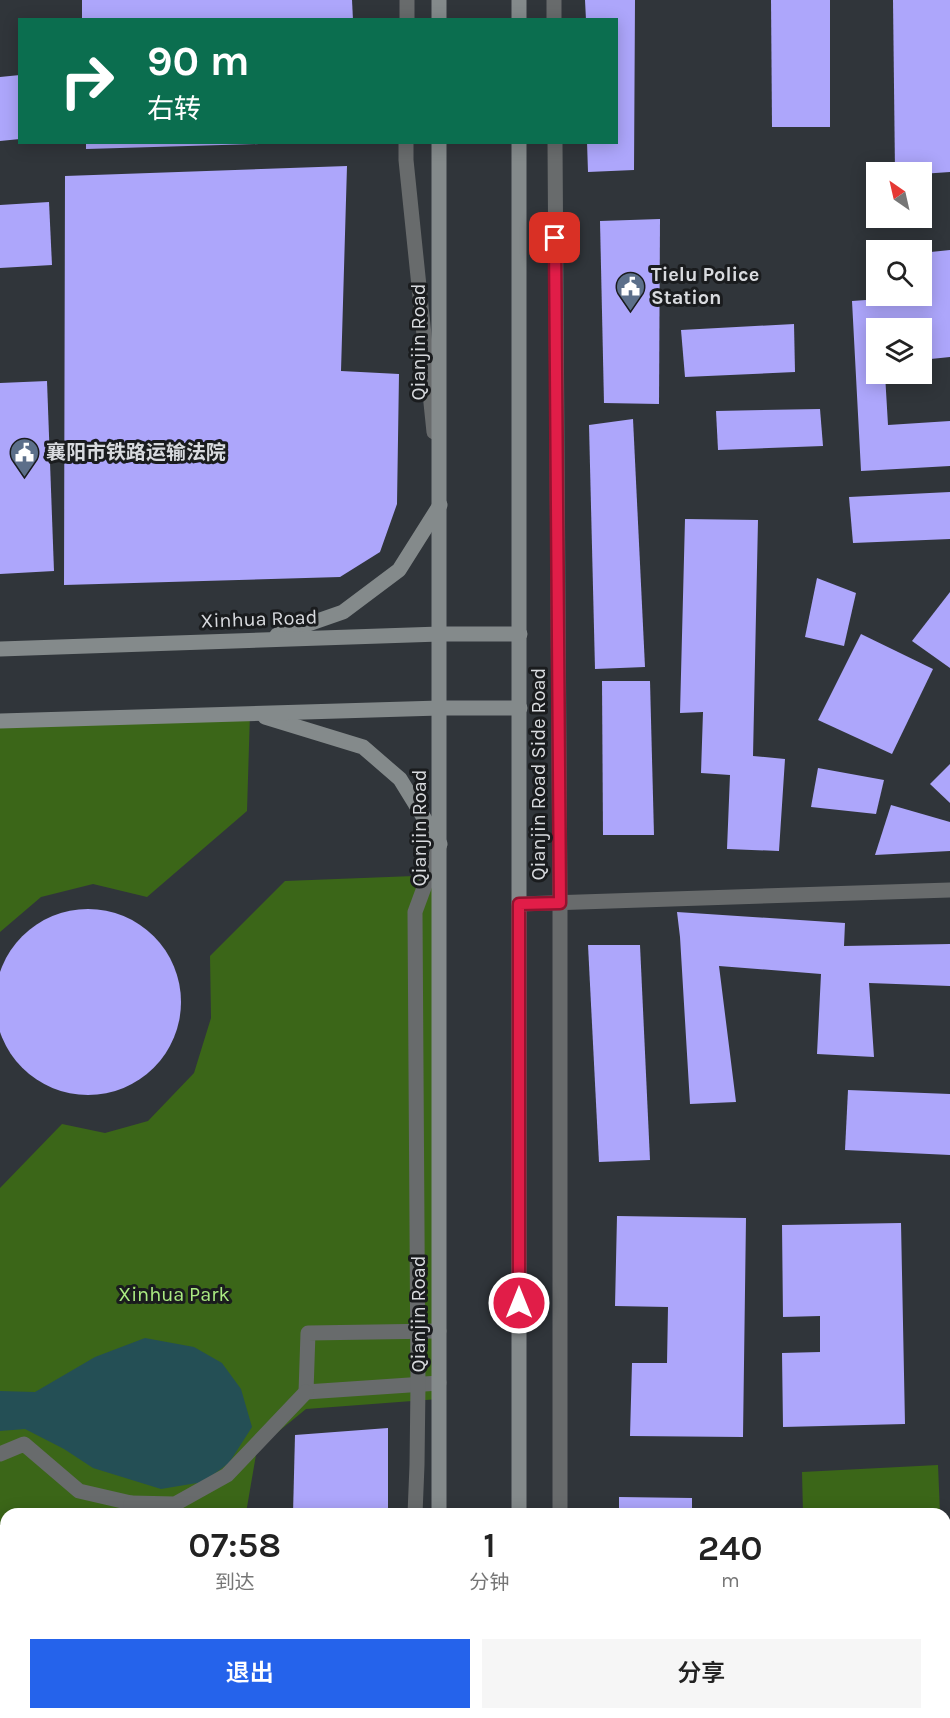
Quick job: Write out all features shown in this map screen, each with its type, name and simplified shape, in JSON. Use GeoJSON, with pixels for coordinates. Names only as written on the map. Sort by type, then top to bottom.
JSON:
{"type":"FeatureCollection","features":[{"type":"Feature","properties":{"kind":"main road"},"geometry":{"type":"LineString","coordinates":[[439,0],[439,18]]}},
{"type":"Feature","properties":{"kind":"main road"},"geometry":{"type":"LineString","coordinates":[[519,0],[519,18]]}},
{"type":"Feature","properties":{"kind":"main road","name":"Qianjin Road"},"geometry":{"type":"LineString","coordinates":[[439,144],[439,1508]]}},
{"type":"Feature","properties":{"kind":"main road"},"geometry":{"type":"LineString","coordinates":[[519,144],[519,1508]]}},
{"type":"Feature","properties":{"kind":"main road"},"geometry":{"type":"LineString","coordinates":[[262,640],[343,612],[399,570],[440,498]]}},
{"type":"Feature","properties":{"kind":"main road","name":"Xinhua Road"},"geometry":{"type":"LineString","coordinates":[[0,648],[440,634],[520,634]]}},
{"type":"Feature","properties":{"kind":"main road"},"geometry":{"type":"LineString","coordinates":[[0,721],[440,708],[520,708]]}},
{"type":"Feature","properties":{"kind":"main road"},"geometry":{"type":"LineString","coordinates":[[250,713],[363,747],[400,779],[440,844]]}},
{"type":"Feature","properties":{"kind":"street"},"geometry":{"type":"LineString","coordinates":[[407,0],[407,18]]}},
{"type":"Feature","properties":{"kind":"street"},"geometry":{"type":"LineString","coordinates":[[554,0],[554,18]]}},
{"type":"Feature","properties":{"kind":"street"},"geometry":{"type":"LineString","coordinates":[[406,144],[440,498]]}},
{"type":"Feature","properties":{"kind":"street","name":"Qianjin Road Side Road"},"geometry":{"type":"LineString","coordinates":[[555,144],[560,903],[560,1508]]}},
{"type":"Feature","properties":{"kind":"street"},"geometry":{"type":"LineString","coordinates":[[415,1508],[417,1332],[415,912],[440,844]]}},
{"type":"Feature","properties":{"kind":"street"},"geometry":{"type":"LineString","coordinates":[[519,904],[950,890]]}},
{"type":"Feature","properties":{"kind":"street"},"geometry":{"type":"LineString","coordinates":[[177,1508],[227,1475],[306,1392],[308,1334],[439,1331]]}},
{"type":"Feature","properties":{"kind":"street"},"geometry":{"type":"LineString","coordinates":[[306,1392],[439,1383]]}},
{"type":"Feature","properties":{"kind":"street"},"geometry":{"type":"LineString","coordinates":[[0,1454],[24,1444],[79,1491],[131,1508]]}},
{"type":"Feature","properties":{"kind":"green space"},"geometry":{"type":"Polygon","coordinates":[[[250,713],[247,811],[147,897],[93,884],[41,897],[0,932],[0,721],[250,713]]]}},
{"type":"Feature","properties":{"kind":"green space","name":"Xinhua Park"},"geometry":{"type":"Polygon","coordinates":[[[440,875],[439,1399],[306,1409],[257,1449],[247,1508],[0,1508],[0,1188],[62,1124],[105,1133],[148,1121],[194,1073],[211,1018],[210,956],[285,881],[440,875]]]}},
{"type":"Feature","properties":{"kind":"green space"},"geometry":{"type":"Polygon","coordinates":[[[938,1465],[940,1508],[803,1508],[802,1472],[938,1465]]]}},
{"type":"Feature","properties":{"kind":"water"},"geometry":{"type":"Polygon","coordinates":[[[145,1338],[194,1347],[222,1363],[241,1389],[252,1427],[229,1463],[203,1482],[161,1489],[93,1468],[64,1449],[25,1429],[0,1431],[0,1391],[35,1392],[95,1357],[145,1338]]]}},
{"type":"Feature","properties":{"kind":"building"},"geometry":{"type":"Polygon","coordinates":[[[82,0],[352,0],[353,18],[82,18],[82,0]]]}},
{"type":"Feature","properties":{"kind":"building"},"geometry":{"type":"Polygon","coordinates":[[[585,0],[635,0],[634,170],[588,172],[587,144],[618,144],[618,18],[586,18],[585,0]]]}},
{"type":"Feature","properties":{"kind":"building"},"geometry":{"type":"Polygon","coordinates":[[[771,0],[830,0],[830,127],[772,127],[771,0]]]}},
{"type":"Feature","properties":{"kind":"building"},"geometry":{"type":"Polygon","coordinates":[[[893,0],[950,0],[950,172],[932,173],[932,162],[895,162],[893,0]]]}},
{"type":"Feature","properties":{"kind":"building"},"geometry":{"type":"Polygon","coordinates":[[[18,75],[18,139],[0,141],[0,77],[18,75]]]}},
{"type":"Feature","properties":{"kind":"building"},"geometry":{"type":"Polygon","coordinates":[[[86,144],[259,144],[86,149],[86,144]]]}},
{"type":"Feature","properties":{"kind":"building"},"geometry":{"type":"Polygon","coordinates":[[[347,166],[341,371],[399,374],[397,504],[380,552],[340,577],[64,585],[65,176],[347,166]]]}},
{"type":"Feature","properties":{"kind":"building"},"geometry":{"type":"Polygon","coordinates":[[[49,202],[52,265],[0,268],[0,205],[49,202]]]}},
{"type":"Feature","properties":{"kind":"building","name":"Tielu Police Station"},"geometry":{"type":"Polygon","coordinates":[[[660,219],[659,404],[604,403],[600,221],[660,219]]]}},
{"type":"Feature","properties":{"kind":"building"},"geometry":{"type":"Polygon","coordinates":[[[950,250],[950,357],[932,359],[932,318],[866,318],[866,384],[886,384],[888,425],[950,421],[950,466],[861,471],[852,301],[866,300],[866,306],[932,306],[932,252],[950,250]]]}},
{"type":"Feature","properties":{"kind":"building"},"geometry":{"type":"Polygon","coordinates":[[[794,324],[795,372],[685,377],[681,330],[794,324]]]}},
{"type":"Feature","properties":{"kind":"building","name":"襄阳市铁路运输法院"},"geometry":{"type":"Polygon","coordinates":[[[47,381],[54,571],[0,574],[0,383],[47,381]]]}},
{"type":"Feature","properties":{"kind":"building"},"geometry":{"type":"Polygon","coordinates":[[[820,409],[823,446],[718,450],[716,411],[820,409]]]}},
{"type":"Feature","properties":{"kind":"building"},"geometry":{"type":"Polygon","coordinates":[[[633,419],[645,667],[595,669],[589,425],[633,419]]]}},
{"type":"Feature","properties":{"kind":"building"},"geometry":{"type":"Polygon","coordinates":[[[950,492],[950,539],[853,543],[849,497],[950,492]]]}},
{"type":"Feature","properties":{"kind":"building"},"geometry":{"type":"Polygon","coordinates":[[[685,519],[758,520],[753,756],[785,759],[779,851],[727,849],[730,775],[701,773],[703,712],[680,713],[685,519]]]}},
{"type":"Feature","properties":{"kind":"building"},"geometry":{"type":"Polygon","coordinates":[[[817,578],[856,593],[844,646],[805,637],[817,578]]]}},
{"type":"Feature","properties":{"kind":"building"},"geometry":{"type":"Polygon","coordinates":[[[950,592],[950,668],[912,641],[950,592]]]}},
{"type":"Feature","properties":{"kind":"building"},"geometry":{"type":"Polygon","coordinates":[[[861,634],[933,669],[892,754],[818,720],[861,634]]]}},
{"type":"Feature","properties":{"kind":"building"},"geometry":{"type":"Polygon","coordinates":[[[602,681],[650,681],[654,835],[603,835],[602,681]]]}},
{"type":"Feature","properties":{"kind":"building"},"geometry":{"type":"Polygon","coordinates":[[[950,764],[950,803],[930,784],[950,764]]]}},
{"type":"Feature","properties":{"kind":"building"},"geometry":{"type":"Polygon","coordinates":[[[818,768],[884,780],[876,814],[811,807],[818,768]]]}},
{"type":"Feature","properties":{"kind":"building"},"geometry":{"type":"Polygon","coordinates":[[[891,805],[950,822],[950,851],[875,855],[891,805]]]}},
{"type":"Feature","properties":{"kind":"building"},"geometry":{"type":"Polygon","coordinates":[[[88,909],[106,911],[124,916],[140,925],[154,936],[165,950],[174,966],[181,1002],[179,1020],[174,1038],[165,1054],[154,1068],[140,1079],[124,1088],[106,1093],[88,1095],[70,1093],[52,1088],[36,1079],[22,1068],[11,1054],[-1,1027],[-1,977],[11,950],[22,936],[36,925],[52,916],[70,911],[88,909]]]}},
{"type":"Feature","properties":{"kind":"building"},"geometry":{"type":"Polygon","coordinates":[[[677,912],[845,923],[844,946],[950,944],[950,986],[869,983],[874,1057],[817,1054],[821,974],[719,966],[736,1102],[690,1104],[677,912]]]}},
{"type":"Feature","properties":{"kind":"building"},"geometry":{"type":"Polygon","coordinates":[[[588,945],[640,945],[650,1160],[599,1162],[588,945]]]}},
{"type":"Feature","properties":{"kind":"building"},"geometry":{"type":"Polygon","coordinates":[[[848,1090],[950,1094],[950,1155],[845,1150],[848,1090]]]}},
{"type":"Feature","properties":{"kind":"building"},"geometry":{"type":"Polygon","coordinates":[[[617,1216],[746,1218],[743,1437],[630,1436],[632,1363],[667,1363],[668,1307],[615,1306],[617,1216]]]}},
{"type":"Feature","properties":{"kind":"building"},"geometry":{"type":"Polygon","coordinates":[[[901,1223],[905,1424],[783,1427],[782,1353],[820,1352],[820,1316],[783,1317],[782,1225],[901,1223]]]}},
{"type":"Feature","properties":{"kind":"building"},"geometry":{"type":"Polygon","coordinates":[[[388,1428],[388,1508],[293,1508],[295,1435],[388,1428]]]}},
{"type":"Feature","properties":{"kind":"building"},"geometry":{"type":"Polygon","coordinates":[[[619,1497],[692,1498],[692,1508],[619,1508],[619,1497]]]}},
{"type":"Feature","properties":{"kind":"place","name":"Tielu Police Station"},"geometry":{"type":"Point","coordinates":[630,312]}},
{"type":"Feature","properties":{"kind":"place","name":"襄阳市铁路运输法院"},"geometry":{"type":"Point","coordinates":[25,478]}},
{"type":"Feature","properties":{"kind":"route"},"geometry":{"type":"LineString","coordinates":[[519,1303],[519,904],[560,903],[555,238]]}}]}
